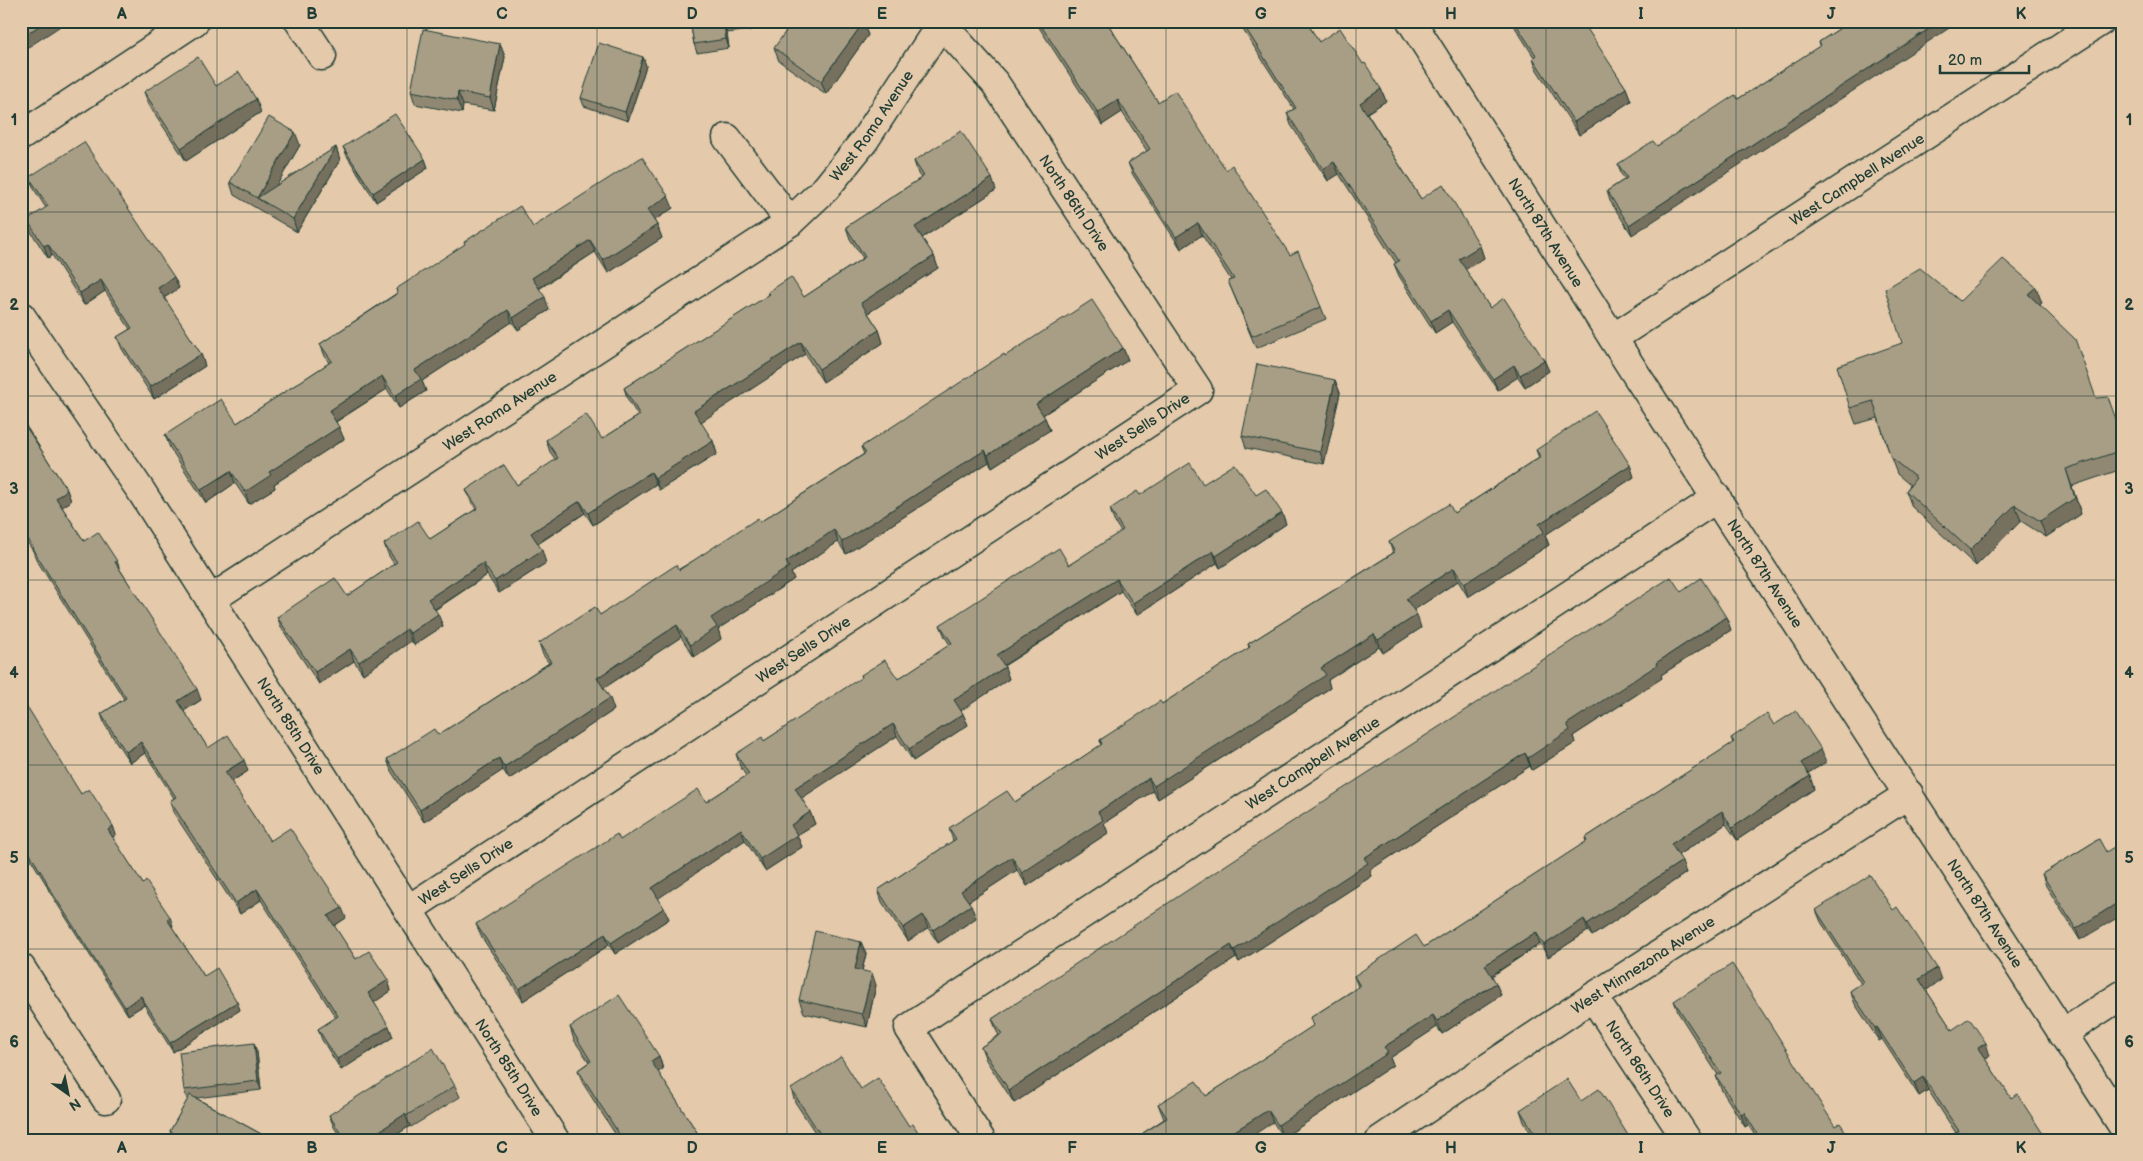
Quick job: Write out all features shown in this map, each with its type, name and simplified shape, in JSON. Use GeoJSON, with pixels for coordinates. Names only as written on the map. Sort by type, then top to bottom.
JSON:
{"type":"FeatureCollection","features":[{"type":"Feature","properties":{"kind":"street"},"geometry":{"type":"LineString","coordinates":[[21,136],[195,21]]}},
{"type":"Feature","properties":{"kind":"street"},"geometry":{"type":"LineString","coordinates":[[299,21],[322,56]]}},
{"type":"Feature","properties":{"kind":"street","name":"North 87th Avenue"},"geometry":{"type":"LineString","coordinates":[[1411,21],[2122,1125]]}},
{"type":"Feature","properties":{"kind":"street","name":"West Campbell Avenue"},"geometry":{"type":"LineString","coordinates":[[1614,338],[2101,21]]}},
{"type":"Feature","properties":{"kind":"street","name":"West Roma Avenue"},"geometry":{"type":"LineString","coordinates":[[210,600],[790,222],[826,188],[864,141],[942,22]]}},
{"type":"Feature","properties":{"kind":"street","name":"North 86th Drive"},"geometry":{"type":"LineString","coordinates":[[942,22],[995,83],[1198,390]]}},
{"type":"Feature","properties":{"kind":"street"},"geometry":{"type":"LineString","coordinates":[[727,138],[790,222]]}},
{"type":"Feature","properties":{"kind":"street","name":"North 85th Drive"},"geometry":{"type":"LineString","coordinates":[[21,316],[141,492],[555,1140]]}},
{"type":"Feature","properties":{"kind":"street","name":"West Sells Drive"},"geometry":{"type":"LineString","coordinates":[[409,909],[1198,390]]}},
{"type":"Feature","properties":{"kind":"street","name":"West Campbell Avenue"},"geometry":{"type":"LineString","coordinates":[[981,1140],[909,1028],[1717,498]]}},
{"type":"Feature","properties":{"kind":"street","name":"West Minnezona Avenue"},"geometry":{"type":"LineString","coordinates":[[1380,1140],[1594,997],[1909,794]]}},
{"type":"Feature","properties":{"kind":"street"},"geometry":{"type":"LineString","coordinates":[[21,968],[106,1100]]}},
{"type":"Feature","properties":{"kind":"street"},"geometry":{"type":"LineString","coordinates":[[2062,1034],[2122,995]]}},
{"type":"Feature","properties":{"kind":"street","name":"North 86th Drive"},"geometry":{"type":"LineString","coordinates":[[1594,997],[1687,1140]]}},
{"type":"Feature","properties":{"kind":"building"},"geometry":{"type":"Polygon","coordinates":[[[21,21],[46,21],[21,38],[21,21]]]}},
{"type":"Feature","properties":{"kind":"building"},"geometry":{"type":"Polygon","coordinates":[[[690,21],[747,21],[724,25],[726,39],[694,44],[690,21]]]}},
{"type":"Feature","properties":{"kind":"building"},"geometry":{"type":"Polygon","coordinates":[[[793,21],[861,21],[863,23],[821,81],[774,48],[793,21]]]}},
{"type":"Feature","properties":{"kind":"building"},"geometry":{"type":"Polygon","coordinates":[[[1038,21],[1106,21],[1158,102],[1175,91],[1226,170],[1232,165],[1290,255],[1298,251],[1321,307],[1252,336],[1228,281],[1234,279],[1198,223],[1176,237],[1128,163],[1150,149],[1118,100],[1098,113],[1038,21]]]}},
{"type":"Feature","properties":{"kind":"building"},"geometry":{"type":"Polygon","coordinates":[[[1241,21],[1306,21],[1319,42],[1340,28],[1381,89],[1360,103],[1421,199],[1443,184],[1480,246],[1459,259],[1490,308],[1504,298],[1544,360],[1520,375],[1514,365],[1493,379],[1448,310],[1431,321],[1394,264],[1399,261],[1334,162],[1323,169],[1287,113],[1296,108],[1241,21]]]}},
{"type":"Feature","properties":{"kind":"building"},"geometry":{"type":"Polygon","coordinates":[[[1514,21],[1580,21],[1584,24],[1626,88],[1574,122],[1533,58],[1536,55],[1514,21]]]}},
{"type":"Feature","properties":{"kind":"building"},"geometry":{"type":"Polygon","coordinates":[[[1851,21],[1941,21],[1629,225],[1607,191],[1627,178],[1618,164],[1653,141],[1657,146],[1735,95],[1738,99],[1821,45],[1819,42],[1851,21]]]}},
{"type":"Feature","properties":{"kind":"building"},"geometry":{"type":"Polygon","coordinates":[[[423,29],[500,44],[490,98],[458,92],[457,100],[411,91],[423,29]]]}},
{"type":"Feature","properties":{"kind":"building"},"geometry":{"type":"Polygon","coordinates":[[[599,43],[643,57],[625,112],[581,98],[599,43]]]}},
{"type":"Feature","properties":{"kind":"building"},"geometry":{"type":"Polygon","coordinates":[[[198,57],[216,86],[239,72],[256,99],[181,148],[144,92],[198,57]]]}},
{"type":"Feature","properties":{"kind":"building"},"geometry":{"type":"Polygon","coordinates":[[[395,114],[425,159],[373,193],[343,147],[395,114]]]}},
{"type":"Feature","properties":{"kind":"building"},"geometry":{"type":"Polygon","coordinates":[[[269,117],[295,132],[257,198],[230,182],[269,117]]]}},
{"type":"Feature","properties":{"kind":"building"},"geometry":{"type":"Polygon","coordinates":[[[961,131],[992,178],[915,227],[934,256],[861,303],[879,330],[819,369],[801,342],[694,411],[713,441],[655,478],[651,472],[588,513],[580,501],[531,533],[542,550],[495,581],[483,563],[428,599],[438,614],[410,633],[407,629],[359,662],[350,649],[315,672],[277,617],[335,578],[347,596],[397,562],[384,544],[418,521],[430,539],[478,508],[466,490],[504,465],[517,485],[558,458],[546,440],[586,414],[602,439],[640,415],[624,388],[770,294],[768,292],[791,277],[804,297],[865,257],[846,227],[924,176],[914,161],[961,131]]]}},
{"type":"Feature","properties":{"kind":"building"},"geometry":{"type":"Polygon","coordinates":[[[84,142],[174,277],[158,288],[201,354],[150,387],[117,337],[132,328],[101,280],[80,293],[48,244],[44,246],[27,220],[48,206],[29,177],[84,142]]]}},
{"type":"Feature","properties":{"kind":"building"},"geometry":{"type":"Polygon","coordinates":[[[336,147],[293,219],[257,198],[336,147]]]}},
{"type":"Feature","properties":{"kind":"building"},"geometry":{"type":"Polygon","coordinates":[[[642,157],[668,196],[647,210],[657,225],[603,260],[590,240],[532,278],[545,297],[513,318],[508,310],[415,370],[421,379],[395,396],[382,376],[329,411],[339,427],[269,472],[271,475],[245,492],[231,471],[201,490],[165,435],[221,399],[237,423],[332,361],[320,344],[398,293],[396,289],[465,244],[464,242],[520,206],[533,227],[642,157]]]}},
{"type":"Feature","properties":{"kind":"building"},"geometry":{"type":"Polygon","coordinates":[[[2003,259],[2036,287],[2028,294],[2075,339],[2096,398],[2108,397],[2122,436],[2122,450],[2066,469],[2075,498],[2040,521],[2015,505],[1970,550],[1906,491],[1916,478],[1891,458],[1873,401],[1850,408],[1837,366],[1902,343],[1885,289],[1920,268],[1960,301],[2003,259]]]}},
{"type":"Feature","properties":{"kind":"building"},"geometry":{"type":"Polygon","coordinates":[[[1092,300],[1123,348],[1036,404],[1045,418],[988,455],[985,450],[842,542],[834,530],[786,562],[789,567],[711,618],[717,627],[690,645],[677,625],[597,678],[610,698],[504,767],[499,758],[420,810],[387,759],[434,729],[438,735],[551,662],[539,643],[595,607],[600,615],[676,565],[679,570],[758,518],[760,522],[866,453],[861,447],[1004,354],[1005,356],[1092,300]]]}},
{"type":"Feature","properties":{"kind":"building"},"geometry":{"type":"Polygon","coordinates":[[[1257,364],[1335,380],[1320,452],[1242,436],[1257,364]]]}},
{"type":"Feature","properties":{"kind":"building"},"geometry":{"type":"Polygon","coordinates":[[[1595,411],[1630,465],[1539,524],[1544,532],[1464,584],[1454,568],[1406,599],[1417,615],[1378,640],[1374,634],[1321,668],[1326,675],[1154,786],[1149,778],[1098,812],[1103,820],[1022,873],[1012,857],[961,891],[971,905],[933,930],[923,915],[903,928],[878,890],[956,839],[949,828],[1007,791],[1015,802],[1102,744],[1100,740],[1160,701],[1162,704],[1250,647],[1248,644],[1395,552],[1389,542],[1449,504],[1454,513],[1541,457],[1536,450],[1595,411]]]}},
{"type":"Feature","properties":{"kind":"building"},"geometry":{"type":"Polygon","coordinates":[[[21,419],[67,490],[56,498],[84,541],[98,532],[117,561],[115,562],[197,689],[178,701],[208,748],[228,735],[244,760],[225,772],[270,841],[290,828],[342,908],[328,916],[356,959],[369,951],[388,980],[368,993],[389,1026],[337,1059],[318,1029],[338,1016],[257,889],[236,903],[170,801],[176,797],[141,742],[126,752],[101,714],[126,698],[21,528],[21,419]]]}},
{"type":"Feature","properties":{"kind":"building"},"geometry":{"type":"Polygon","coordinates":[[[1190,463],[1203,484],[1235,464],[1256,495],[1266,489],[1282,513],[1216,556],[1213,551],[1133,603],[1117,579],[997,655],[1005,667],[954,700],[963,714],[909,749],[893,724],[795,788],[810,812],[791,825],[797,835],[760,859],[741,829],[652,888],[664,908],[611,943],[605,934],[519,989],[476,924],[617,834],[620,840],[698,789],[706,802],[749,774],[736,754],[762,737],[764,741],[885,660],[898,679],[952,643],[940,625],[1059,548],[1069,565],[1123,530],[1110,509],[1137,491],[1140,495],[1190,463]]]}},
{"type":"Feature","properties":{"kind":"building"},"geometry":{"type":"Polygon","coordinates":[[[1671,577],[1681,592],[1701,578],[1726,617],[1567,724],[1570,730],[1528,758],[1525,753],[1364,858],[1368,863],[1234,950],[1231,945],[1009,1090],[981,1047],[1002,1034],[992,1019],[1267,838],[1671,577]]]}},
{"type":"Feature","properties":{"kind":"building"},"geometry":{"type":"Polygon","coordinates":[[[28,708],[81,794],[89,789],[113,826],[108,830],[143,884],[146,881],[170,917],[167,919],[204,976],[217,968],[237,1002],[170,1043],[141,996],[125,1007],[46,883],[21,839],[21,713],[28,708]]]}},
{"type":"Feature","properties":{"kind":"building"},"geometry":{"type":"Polygon","coordinates":[[[1796,711],[1821,749],[1801,763],[1810,776],[1732,828],[1722,811],[1671,844],[1682,861],[1587,924],[1584,919],[1544,945],[1536,932],[1485,965],[1496,983],[1437,1021],[1433,1015],[1384,1047],[1388,1053],[1278,1125],[1268,1110],[1230,1134],[1234,1140],[1139,1140],[1145,1136],[1143,1133],[1167,1118],[1158,1104],[1196,1081],[1206,1096],[1314,1025],[1310,1018],[1360,986],[1354,976],[1416,935],[1424,947],[1587,841],[1585,838],[1734,742],[1731,738],[1767,714],[1774,725],[1796,711]]]}},
{"type":"Feature","properties":{"kind":"building"},"geometry":{"type":"Polygon","coordinates":[[[2099,839],[2106,852],[2122,842],[2122,900],[2076,929],[2042,874],[2099,839]]]}},
{"type":"Feature","properties":{"kind":"building"},"geometry":{"type":"Polygon","coordinates":[[[1870,875],[1893,910],[1897,907],[1937,968],[1919,979],[1952,1030],[1969,1018],[1986,1043],[1978,1048],[2011,1098],[2017,1094],[2047,1140],[1951,1140],[1949,1137],[1959,1131],[1923,1077],[1914,1083],[1877,1027],[1875,1028],[1850,991],[1863,982],[1816,910],[1870,875]]]}},
{"type":"Feature","properties":{"kind":"building"},"geometry":{"type":"Polygon","coordinates":[[[815,931],[861,942],[855,969],[872,973],[862,1014],[799,1000],[815,931]]]}},
{"type":"Feature","properties":{"kind":"building"},"geometry":{"type":"Polygon","coordinates":[[[1732,964],[1835,1126],[1840,1123],[1851,1140],[1761,1140],[1744,1112],[1741,1114],[1716,1076],[1721,1073],[1674,1001],[1732,964]]]}},
{"type":"Feature","properties":{"kind":"building"},"geometry":{"type":"Polygon","coordinates":[[[619,995],[659,1056],[651,1061],[702,1140],[623,1140],[578,1070],[591,1061],[570,1027],[619,995]]]}},
{"type":"Feature","properties":{"kind":"building"},"geometry":{"type":"Polygon","coordinates":[[[254,1043],[258,1081],[184,1090],[179,1052],[254,1043]]]}},
{"type":"Feature","properties":{"kind":"building"},"geometry":{"type":"Polygon","coordinates":[[[433,1048],[455,1086],[406,1116],[405,1114],[366,1140],[345,1140],[329,1115],[433,1048]]]}},
{"type":"Feature","properties":{"kind":"building"},"geometry":{"type":"Polygon","coordinates":[[[841,1057],[861,1089],[878,1078],[909,1126],[913,1124],[923,1140],[824,1140],[791,1089],[841,1057]]]}},
{"type":"Feature","properties":{"kind":"building"},"geometry":{"type":"Polygon","coordinates":[[[1567,1079],[1581,1101],[1599,1089],[1631,1140],[1539,1140],[1520,1110],[1567,1079]]]}},
{"type":"Feature","properties":{"kind":"building"},"geometry":{"type":"Polygon","coordinates":[[[190,1095],[272,1140],[186,1140],[170,1131],[190,1095]]]}},
{"type":"Feature","properties":{"kind":"building"},"geometry":{"type":"Polygon","coordinates":[[[21,1130],[27,1140],[21,1140],[21,1130]]]}}]}
